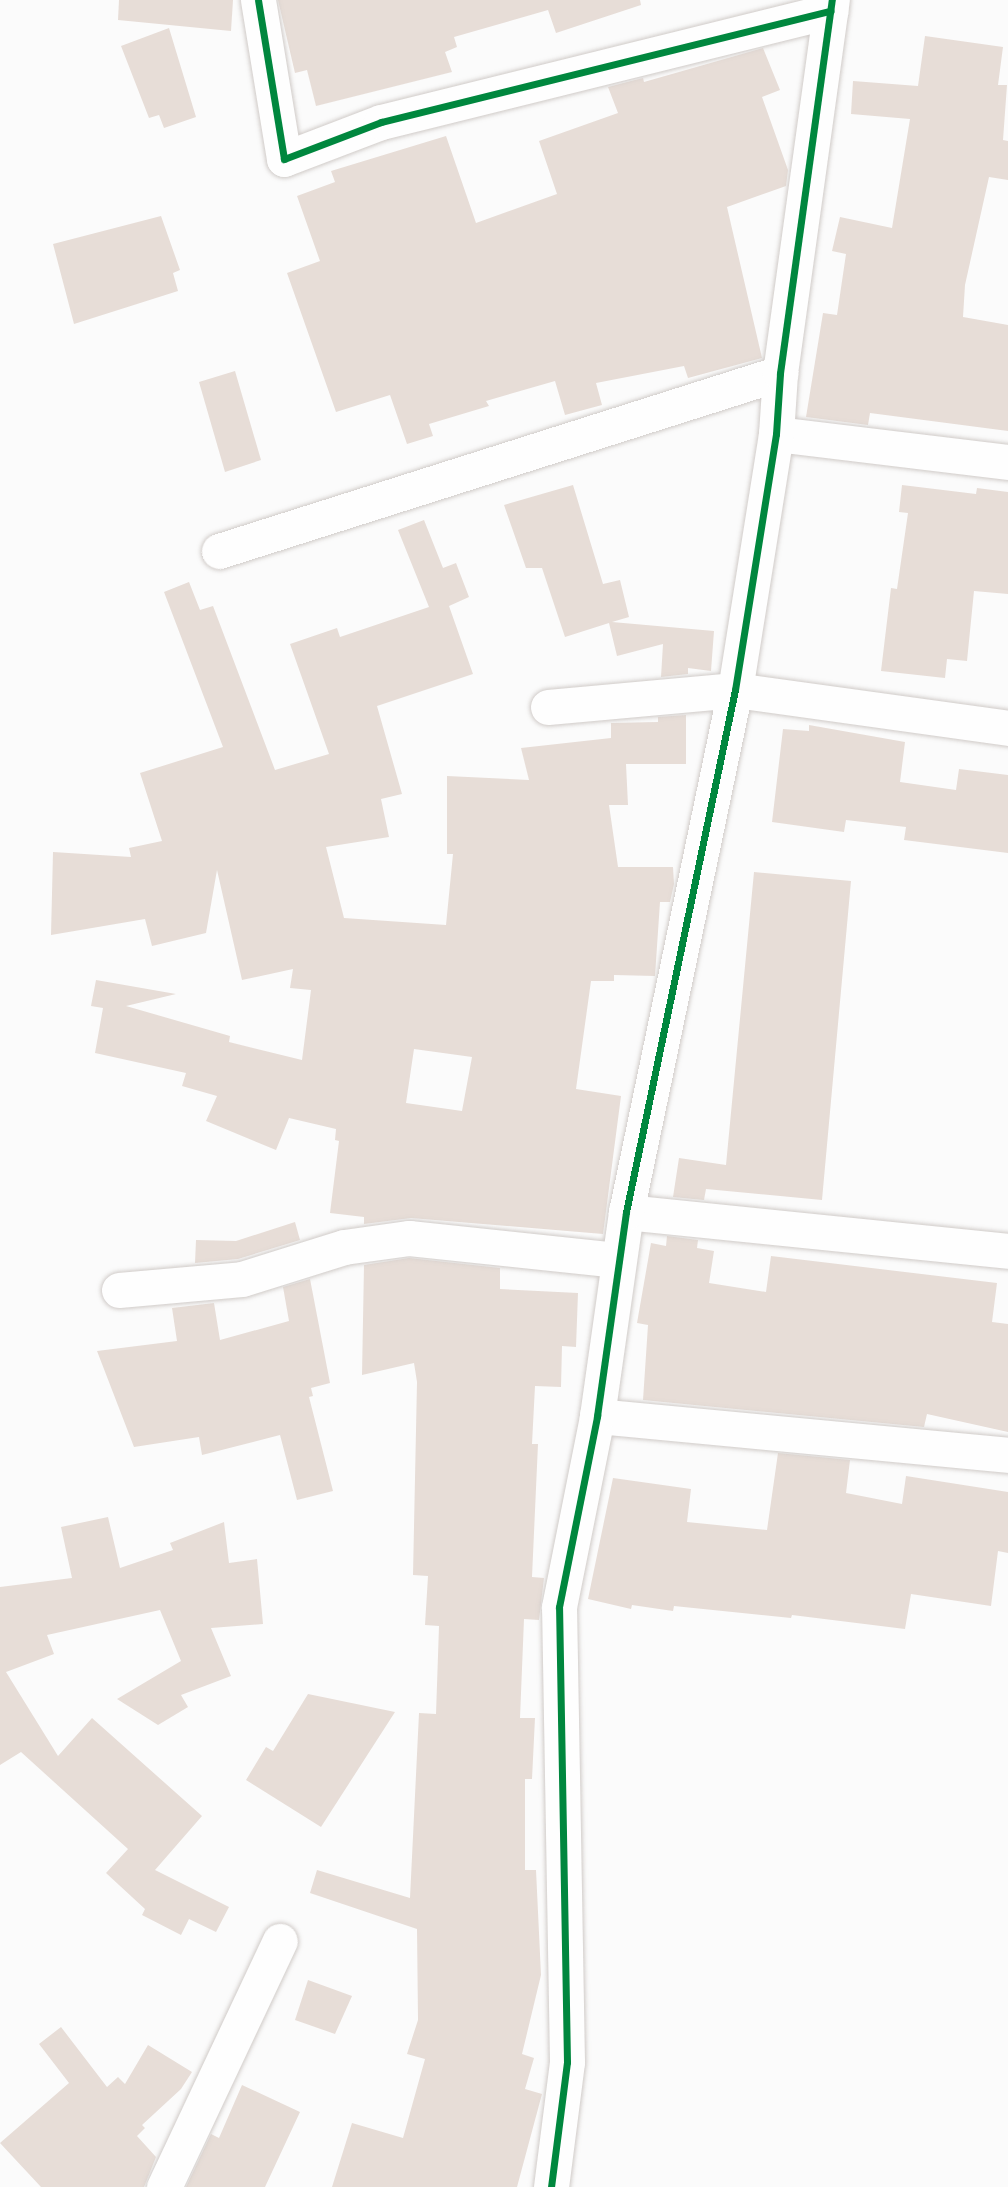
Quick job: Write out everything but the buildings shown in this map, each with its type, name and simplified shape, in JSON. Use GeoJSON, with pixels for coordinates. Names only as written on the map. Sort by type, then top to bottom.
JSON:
{"type":"FeatureCollection","features":[{"type":"Feature","properties":{"kind":"street"},"geometry":{"type":"LineString","coordinates":[[258,0],[284,159],[381,122],[831,5],[780,373],[776,434],[736,690],[625,1212],[597,1416],[559,1607],[567,2062],[551,2187]]}},
{"type":"Feature","properties":{"kind":"street"},"geometry":{"type":"LineString","coordinates":[[219,551],[780,373]]}},
{"type":"Feature","properties":{"kind":"street"},"geometry":{"type":"LineString","coordinates":[[776,434],[1008,462]]}},
{"type":"Feature","properties":{"kind":"street"},"geometry":{"type":"LineString","coordinates":[[548,707],[736,690],[1008,728]]}},
{"type":"Feature","properties":{"kind":"street"},"geometry":{"type":"LineString","coordinates":[[625,1212],[1008,1251]]}},
{"type":"Feature","properties":{"kind":"street"},"geometry":{"type":"LineString","coordinates":[[119,1290],[242,1279],[344,1247],[409,1238],[617,1260]]}},
{"type":"Feature","properties":{"kind":"street"},"geometry":{"type":"LineString","coordinates":[[597,1416],[1008,1455]]}},
{"type":"Feature","properties":{"kind":"street"},"geometry":{"type":"LineString","coordinates":[[164,2187],[281,1941]]}},
{"type":"Feature","properties":{"kind":"cycle path"},"geometry":{"type":"LineString","coordinates":[[258,0],[284,159],[381,122],[831,11]]}},
{"type":"Feature","properties":{"kind":"cycle path"},"geometry":{"type":"LineString","coordinates":[[551,2187],[567,2062],[559,1607],[597,1416],[626,1212],[735,690],[776,434],[780,373],[832,0]]}}]}
